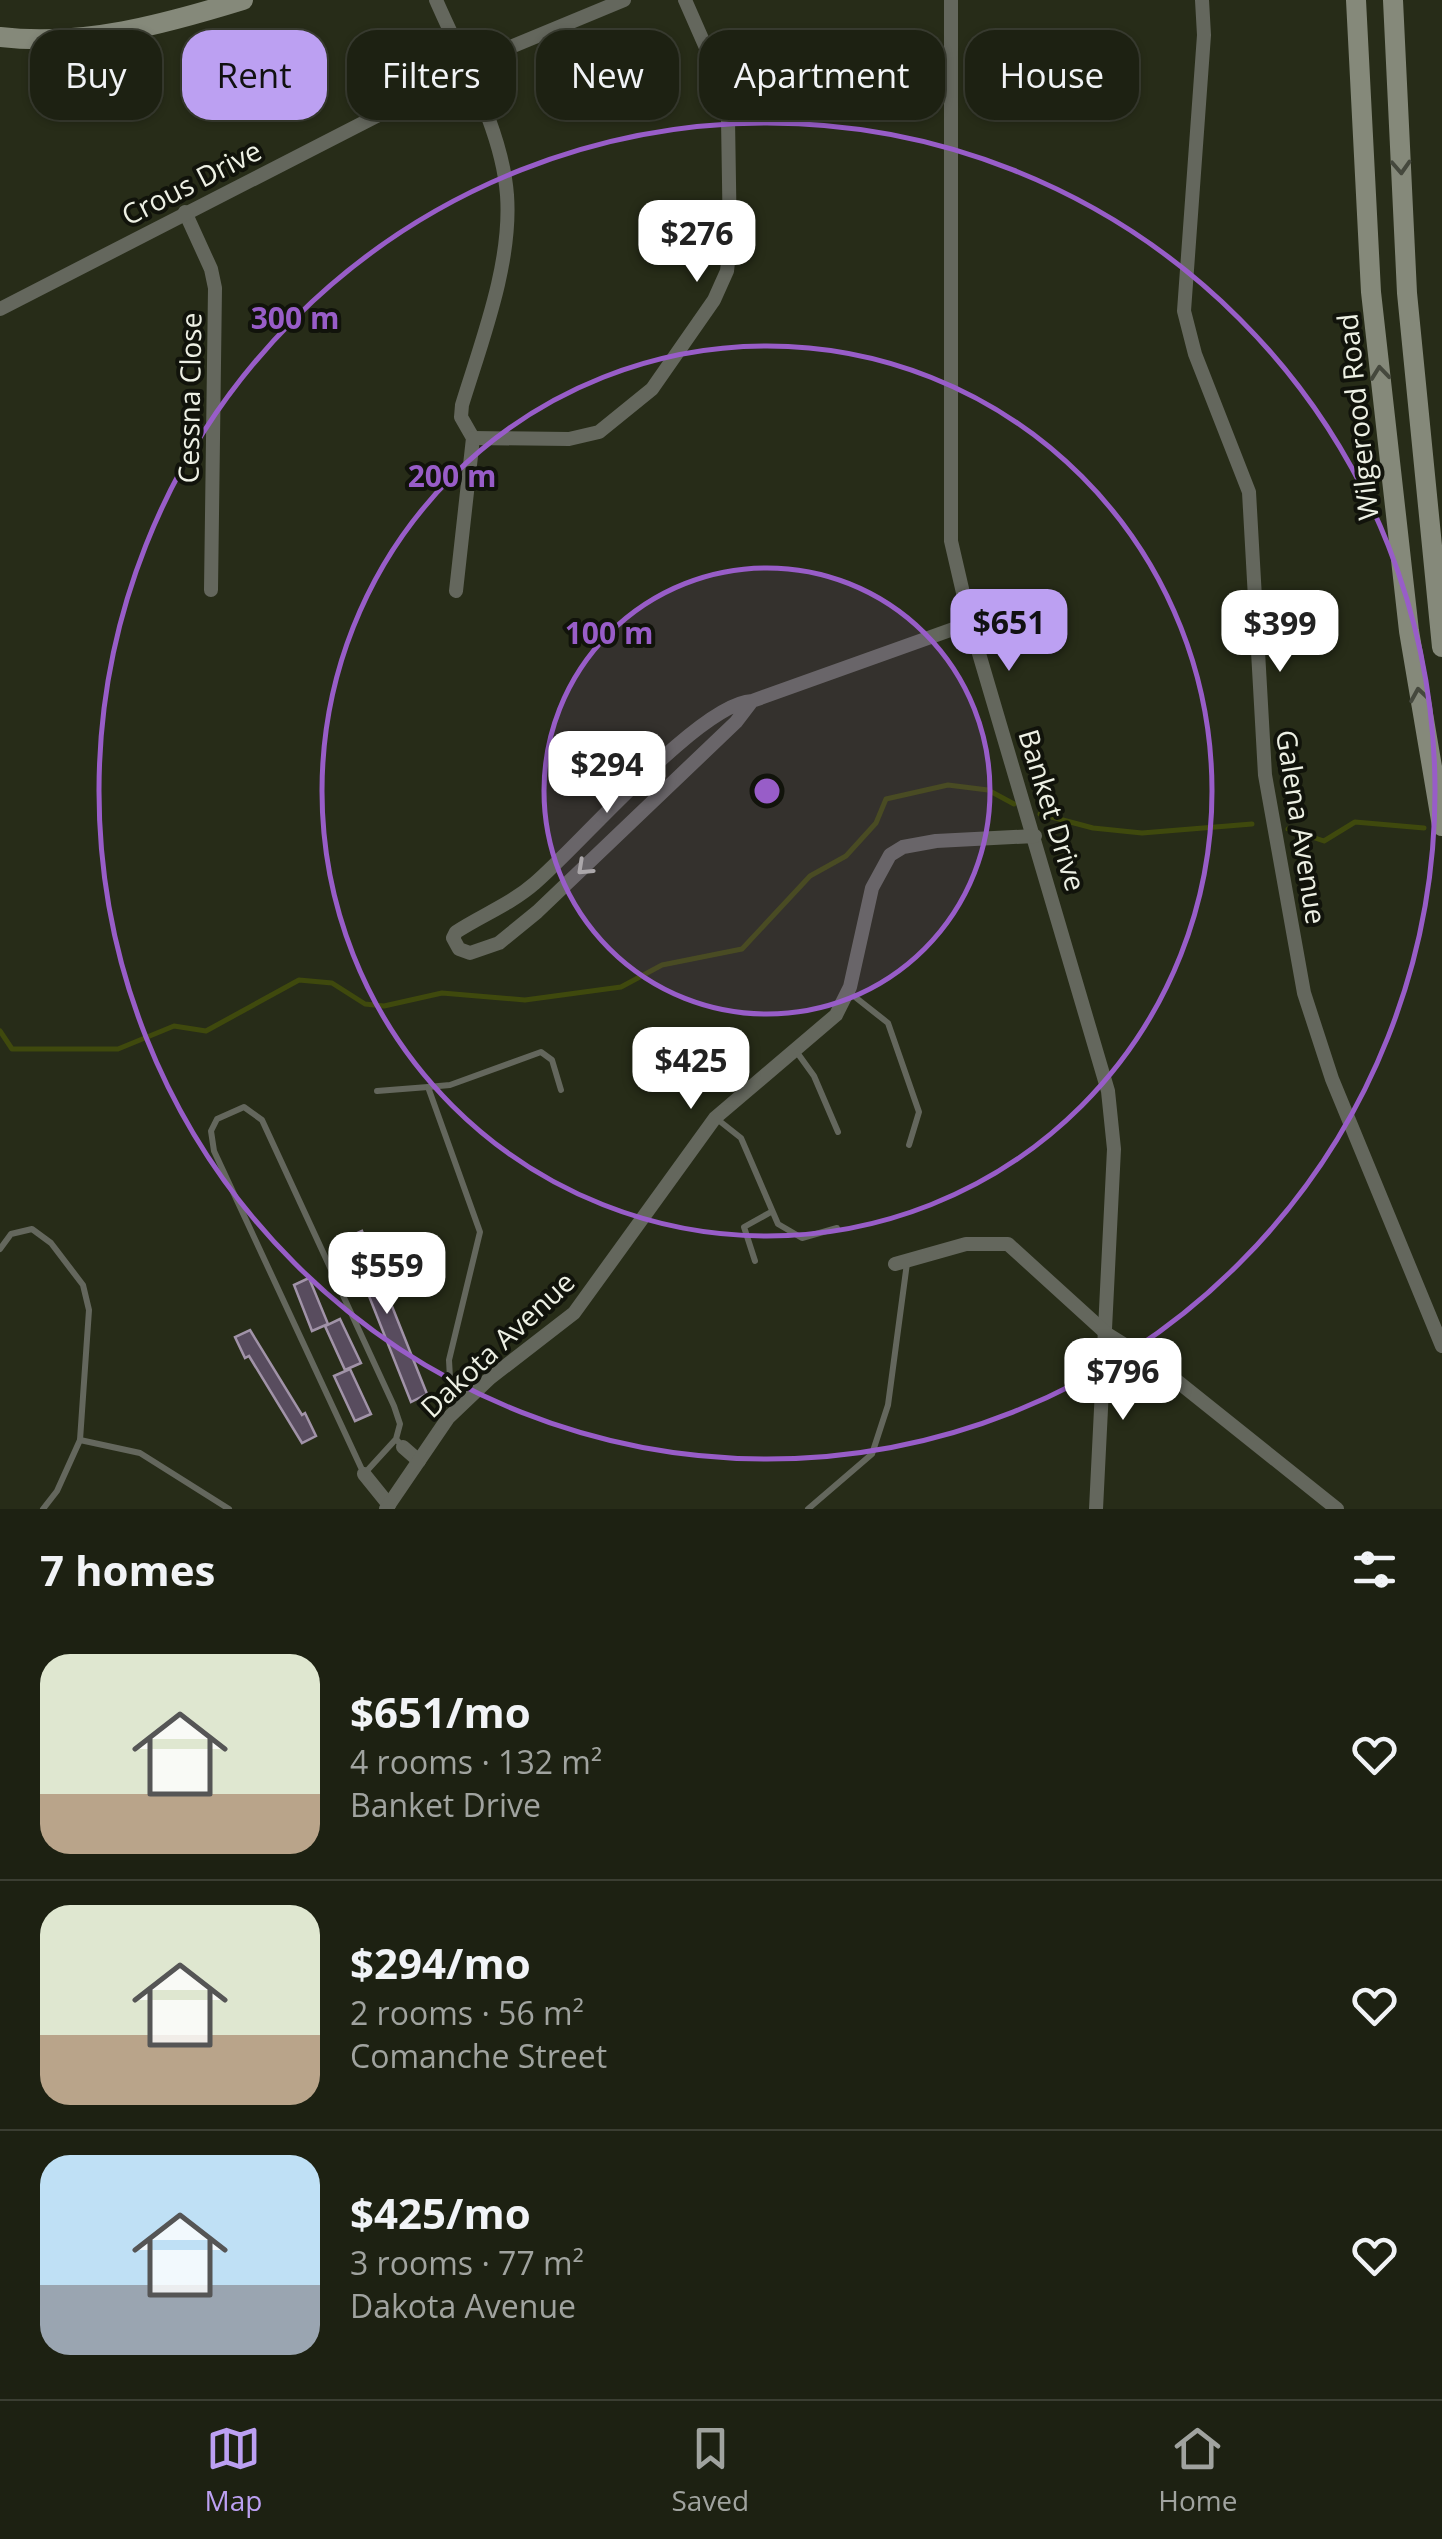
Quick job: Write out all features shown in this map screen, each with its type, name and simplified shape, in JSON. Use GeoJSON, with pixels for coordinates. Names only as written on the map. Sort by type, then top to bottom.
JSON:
{"type":"FeatureCollection","features":[{"type":"Feature","properties":{"kind":"street"},"geometry":{"type":"LineString","coordinates":[[0,37],[83,38],[191,16],[243,0]]}},
{"type":"Feature","properties":{"kind":"street"},"geometry":{"type":"LineString","coordinates":[[436,0],[449,30]]}},
{"type":"Feature","properties":{"kind":"street","name":"Crous Drive"},"geometry":{"type":"LineString","coordinates":[[516,48],[624,0]]}},
{"type":"Feature","properties":{"kind":"street"},"geometry":{"type":"LineString","coordinates":[[474,438],[569,439],[599,432],[652,389],[714,300],[727,271],[730,245],[728,119],[720,82],[685,0]]}},
{"type":"Feature","properties":{"kind":"street","name":"Banket Drive"},"geometry":{"type":"LineString","coordinates":[[951,0],[949,516],[970,623],[1108,1091],[1114,1148],[1096,1509]]}},
{"type":"Feature","properties":{"kind":"street","name":"Galena Avenue"},"geometry":{"type":"LineString","coordinates":[[1202,0],[1204,35],[1184,312],[1194,354],[1249,492],[1260,722],[1272,832],[1314,1028],[1442,1346]]}},
{"type":"Feature","properties":{"kind":"street","name":"Wilgerood Road"},"geometry":{"type":"LineString","coordinates":[[1356,0],[1371,292],[1408,630],[1442,826]]}},
{"type":"Feature","properties":{"kind":"street"},"geometry":{"type":"LineString","coordinates":[[1393,0],[1407,293],[1442,648]]}},
{"type":"Feature","properties":{"kind":"street","name":"Crous Drive"},"geometry":{"type":"LineString","coordinates":[[0,309],[367,120]]}},
{"type":"Feature","properties":{"kind":"street"},"geometry":{"type":"LineString","coordinates":[[456,591],[474,438],[461,416],[462,405],[500,266],[507,192],[486,120]]}},
{"type":"Feature","properties":{"kind":"street","name":"Cessna Close"},"geometry":{"type":"LineString","coordinates":[[186,212],[214,279],[211,590]]}},
{"type":"Feature","properties":{"kind":"street"},"geometry":{"type":"LineString","coordinates":[[752,701],[736,722],[537,912],[486,950],[470,953],[456,946],[456,932],[528,890],[708,721],[731,704],[752,701],[970,623]]}},
{"type":"Feature","properties":{"kind":"street","name":"Dakota Avenue"},"geometry":{"type":"LineString","coordinates":[[388,1507],[463,1404],[574,1313],[715,1118],[829,1024],[848,992],[872,888],[890,855],[903,847],[936,840],[1035,836]]}},
{"type":"Feature","properties":{"kind":"street"},"geometry":{"type":"LineString","coordinates":[[901,1263],[966,1244],[1008,1244],[1107,1334],[1157,1365],[1337,1509]]}},
{"type":"Feature","properties":{"kind":"street"},"geometry":{"type":"LineString","coordinates":[[400,1443],[419,1461]]}},
{"type":"Feature","properties":{"kind":"street"},"geometry":{"type":"LineString","coordinates":[[364,1474],[388,1507]]}},
{"type":"Feature","properties":{"kind":"lane"},"geometry":{"type":"LineString","coordinates":[[848,992],[888,1022],[919,1112],[909,1146]]}},
{"type":"Feature","properties":{"kind":"lane"},"geometry":{"type":"LineString","coordinates":[[796,1051],[814,1076],[838,1132]]}},
{"type":"Feature","properties":{"kind":"lane"},"geometry":{"type":"LineString","coordinates":[[376,1092],[450,1084],[541,1052],[552,1060],[561,1090]]}},
{"type":"Feature","properties":{"kind":"lane"},"geometry":{"type":"LineString","coordinates":[[428,1087],[479,1224],[476,1258],[449,1360],[450,1378],[463,1404]]}},
{"type":"Feature","properties":{"kind":"lane"},"geometry":{"type":"LineString","coordinates":[[244,1107],[253,1109],[262,1120],[387,1390],[400,1424],[400,1443],[364,1474],[214,1151],[211,1130],[217,1118],[244,1107]]}},
{"type":"Feature","properties":{"kind":"lane"},"geometry":{"type":"LineString","coordinates":[[715,1118],[741,1138],[778,1224],[802,1238],[837,1228]]}},
{"type":"Feature","properties":{"kind":"lane"},"geometry":{"type":"LineString","coordinates":[[754,1261],[744,1227],[771,1212]]}},
{"type":"Feature","properties":{"kind":"lane"},"geometry":{"type":"LineString","coordinates":[[0,1249],[12,1234],[32,1230],[51,1243],[83,1285],[89,1310],[80,1440],[57,1492],[43,1509]]}},
{"type":"Feature","properties":{"kind":"lane"},"geometry":{"type":"LineString","coordinates":[[808,1509],[872,1454],[888,1405],[901,1263]]}},
{"type":"Feature","properties":{"kind":"lane"},"geometry":{"type":"LineString","coordinates":[[80,1440],[140,1453],[229,1509]]}},
{"type":"Feature","properties":{"kind":"building"},"geometry":{"type":"Polygon","coordinates":[[[362,1231],[427,1394],[411,1402],[346,1238],[362,1231]]]}},
{"type":"Feature","properties":{"kind":"building"},"geometry":{"type":"Polygon","coordinates":[[[309,1278],[328,1324],[312,1331],[294,1285],[309,1278]]]}},
{"type":"Feature","properties":{"kind":"building"},"geometry":{"type":"Polygon","coordinates":[[[340,1319],[361,1363],[345,1370],[325,1326],[340,1319]]]}},
{"type":"Feature","properties":{"kind":"building"},"geometry":{"type":"Polygon","coordinates":[[[250,1330],[316,1436],[302,1443],[249,1356],[245,1358],[235,1337],[250,1330]]]}},
{"type":"Feature","properties":{"kind":"building"},"geometry":{"type":"Polygon","coordinates":[[[350,1369],[371,1414],[355,1421],[334,1376],[350,1369]]]}},
{"type":"Feature","properties":{"kind":"waterway"},"geometry":{"type":"LineString","coordinates":[[0,1031],[12,1049],[118,1049],[174,1026],[206,1031],[299,980],[332,983],[365,1004],[384,1006],[442,993],[525,1000],[621,987],[662,965],[742,949],[810,876],[846,856],[876,823],[886,799],[948,785],[988,790],[1014,804]]}},
{"type":"Feature","properties":{"kind":"waterway"},"geometry":{"type":"LineString","coordinates":[[1040,814],[1093,828],[1142,833],[1252,824]]}},
{"type":"Feature","properties":{"kind":"waterway"},"geometry":{"type":"LineString","coordinates":[[1288,829],[1324,841],[1355,822],[1424,828]]}}]}
